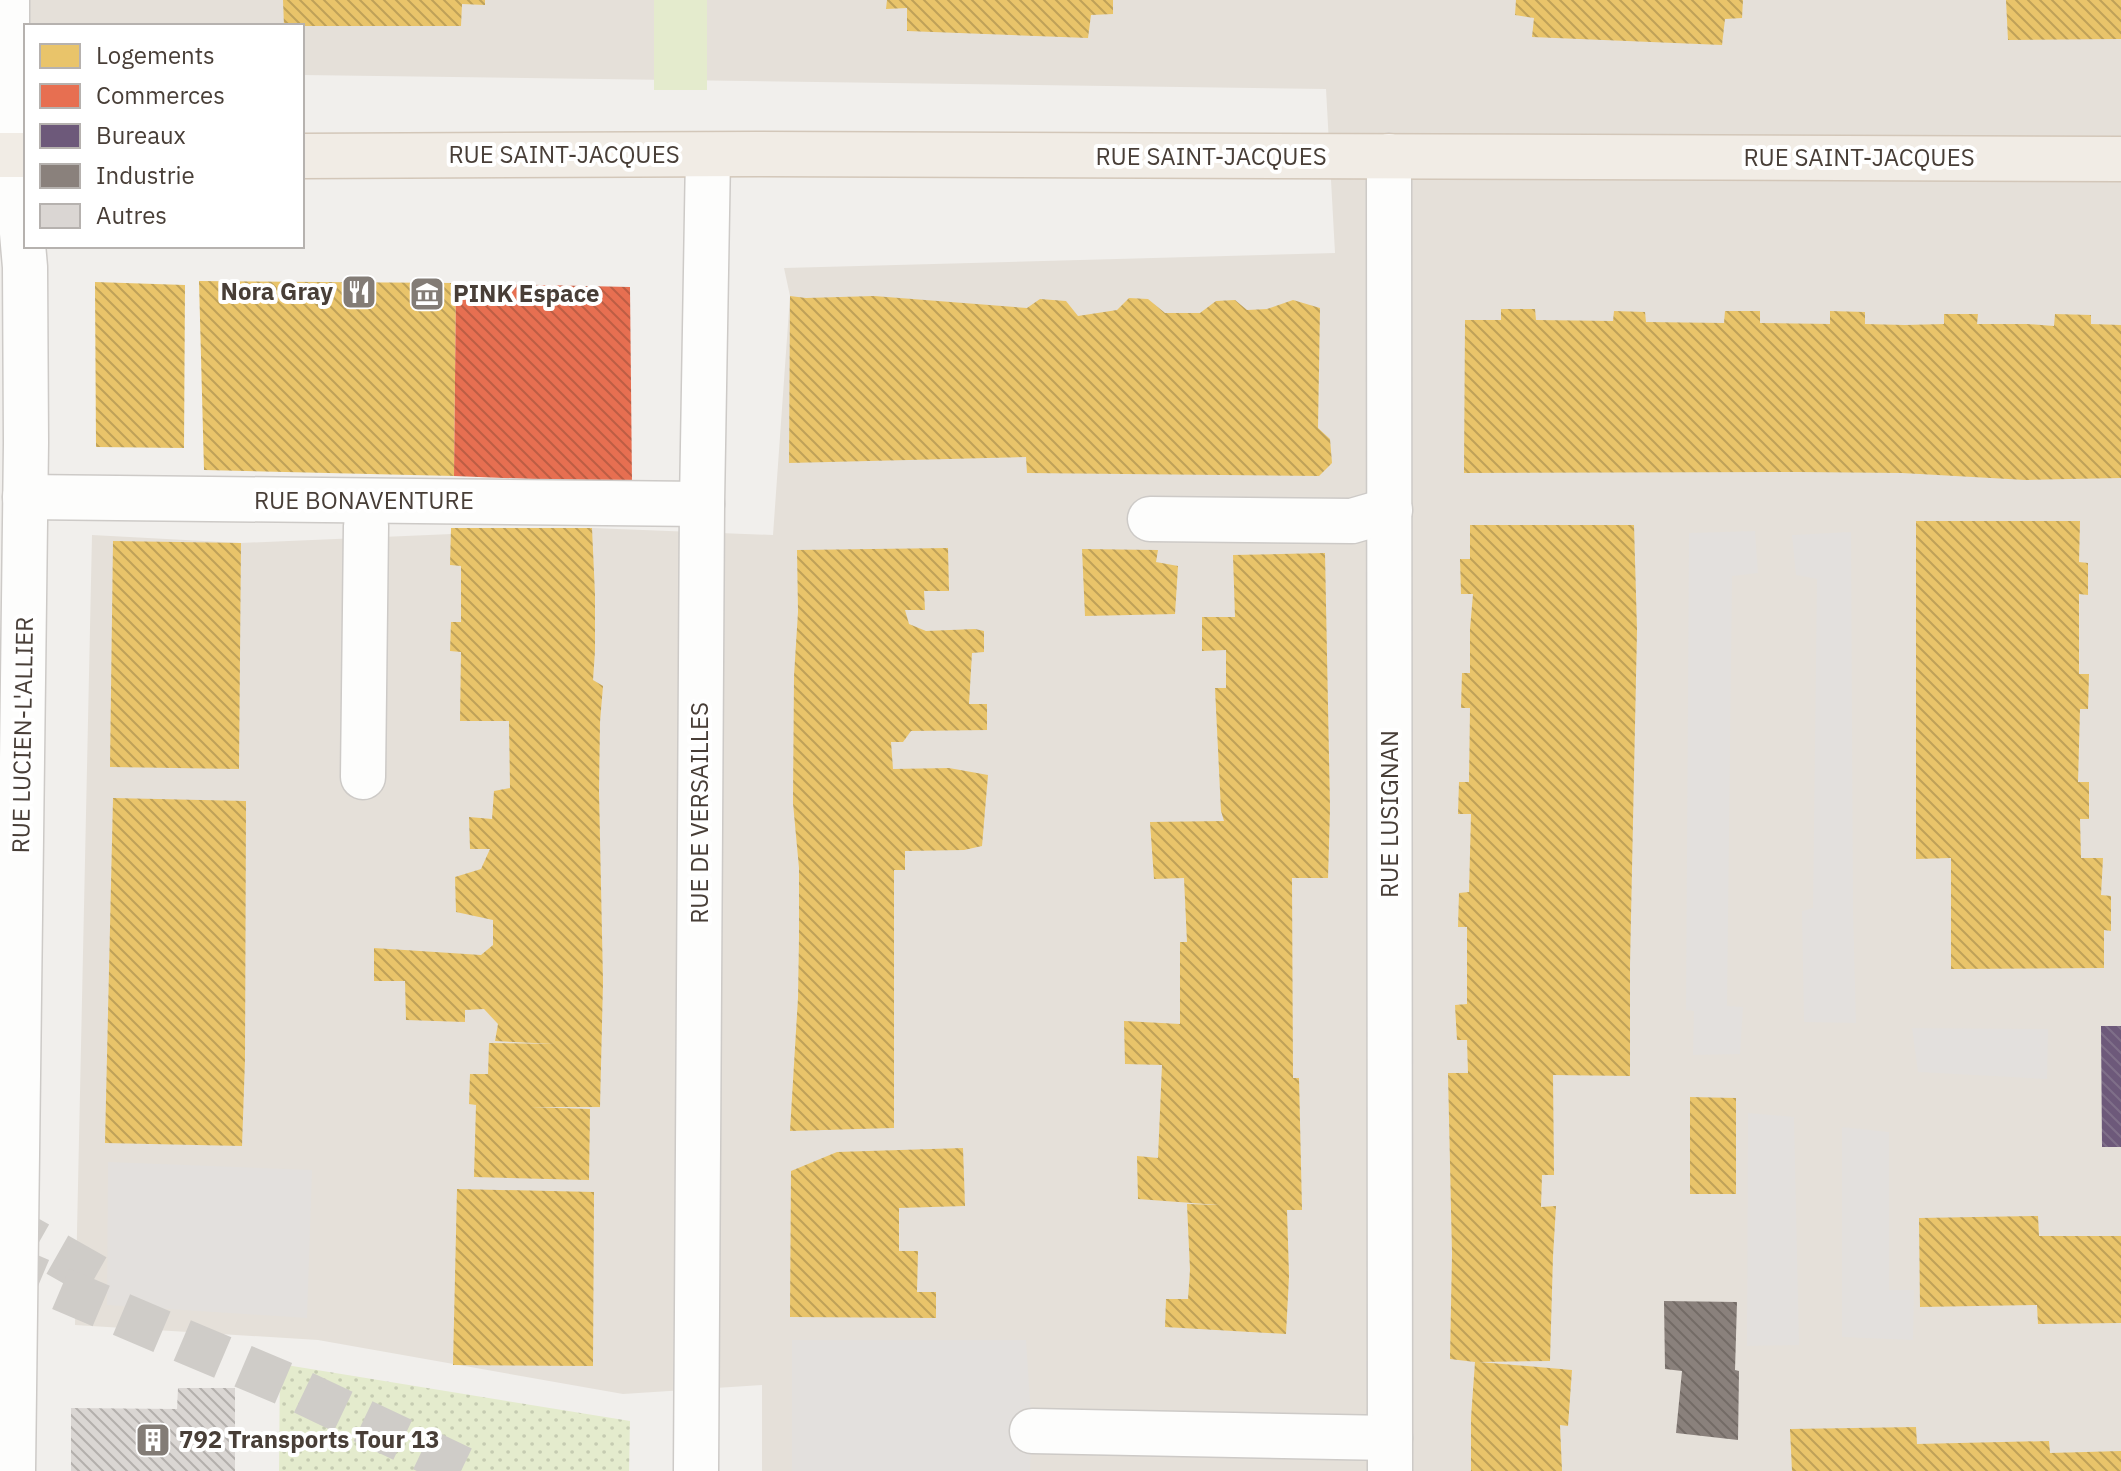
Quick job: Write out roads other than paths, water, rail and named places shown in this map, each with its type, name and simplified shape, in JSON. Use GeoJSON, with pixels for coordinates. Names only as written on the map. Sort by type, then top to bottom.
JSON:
{"type":"FeatureCollection","features":[{"type":"Feature","properties":{"kind":"main road","name":"RUE SAINT-JACQUES"},"geometry":{"type":"LineString","coordinates":[[304,156],[2121,159]]}},
{"type":"Feature","properties":{"kind":"street","name":"RUE LUCIEN-L'ALLIER"},"geometry":{"type":"LineString","coordinates":[[7,0],[7,63],[13,155],[25,267],[13,443],[25,497],[8,1219],[13,1471]]}},
{"type":"Feature","properties":{"kind":"street","name":"RUE DE VERSAILLES"},"geometry":{"type":"LineString","coordinates":[[696,1471],[702,504],[708,155]]}},
{"type":"Feature","properties":{"kind":"street","name":"RUE LUSIGNAN"},"geometry":{"type":"LineString","coordinates":[[1389,156],[1390,1455]]}},
{"type":"Feature","properties":{"kind":"street","name":"RUE BONAVENTURE"},"geometry":{"type":"LineString","coordinates":[[25,497],[702,504]]}},
{"type":"Feature","properties":{"kind":"street"},"geometry":{"type":"LineString","coordinates":[[1150,519],[1352,521],[1390,510]]}},
{"type":"Feature","properties":{"kind":"street"},"geometry":{"type":"LineString","coordinates":[[363,777],[366,526]]}},
{"type":"Feature","properties":{"kind":"street"},"geometry":{"type":"LineString","coordinates":[[1032,1431],[1390,1455]]}},
{"type":"Feature","properties":{"kind":"tunnel"},"geometry":{"type":"LineString","coordinates":[[0,1222],[102,1280]]}},
{"type":"Feature","properties":{"kind":"tunnel"},"geometry":{"type":"LineString","coordinates":[[0,1263],[285,1384],[468,1471]]}},
{"type":"Feature","properties":{"kind":"place","name":"Nora Gray"},"geometry":{"type":"Point","coordinates":[359,292]}},
{"type":"Feature","properties":{"kind":"place","name":"PINK Espace"},"geometry":{"type":"Point","coordinates":[427,294]}},
{"type":"Feature","properties":{"kind":"place","name":"792 Transports Tour 13"},"geometry":{"type":"Point","coordinates":[153,1440]}}]}
